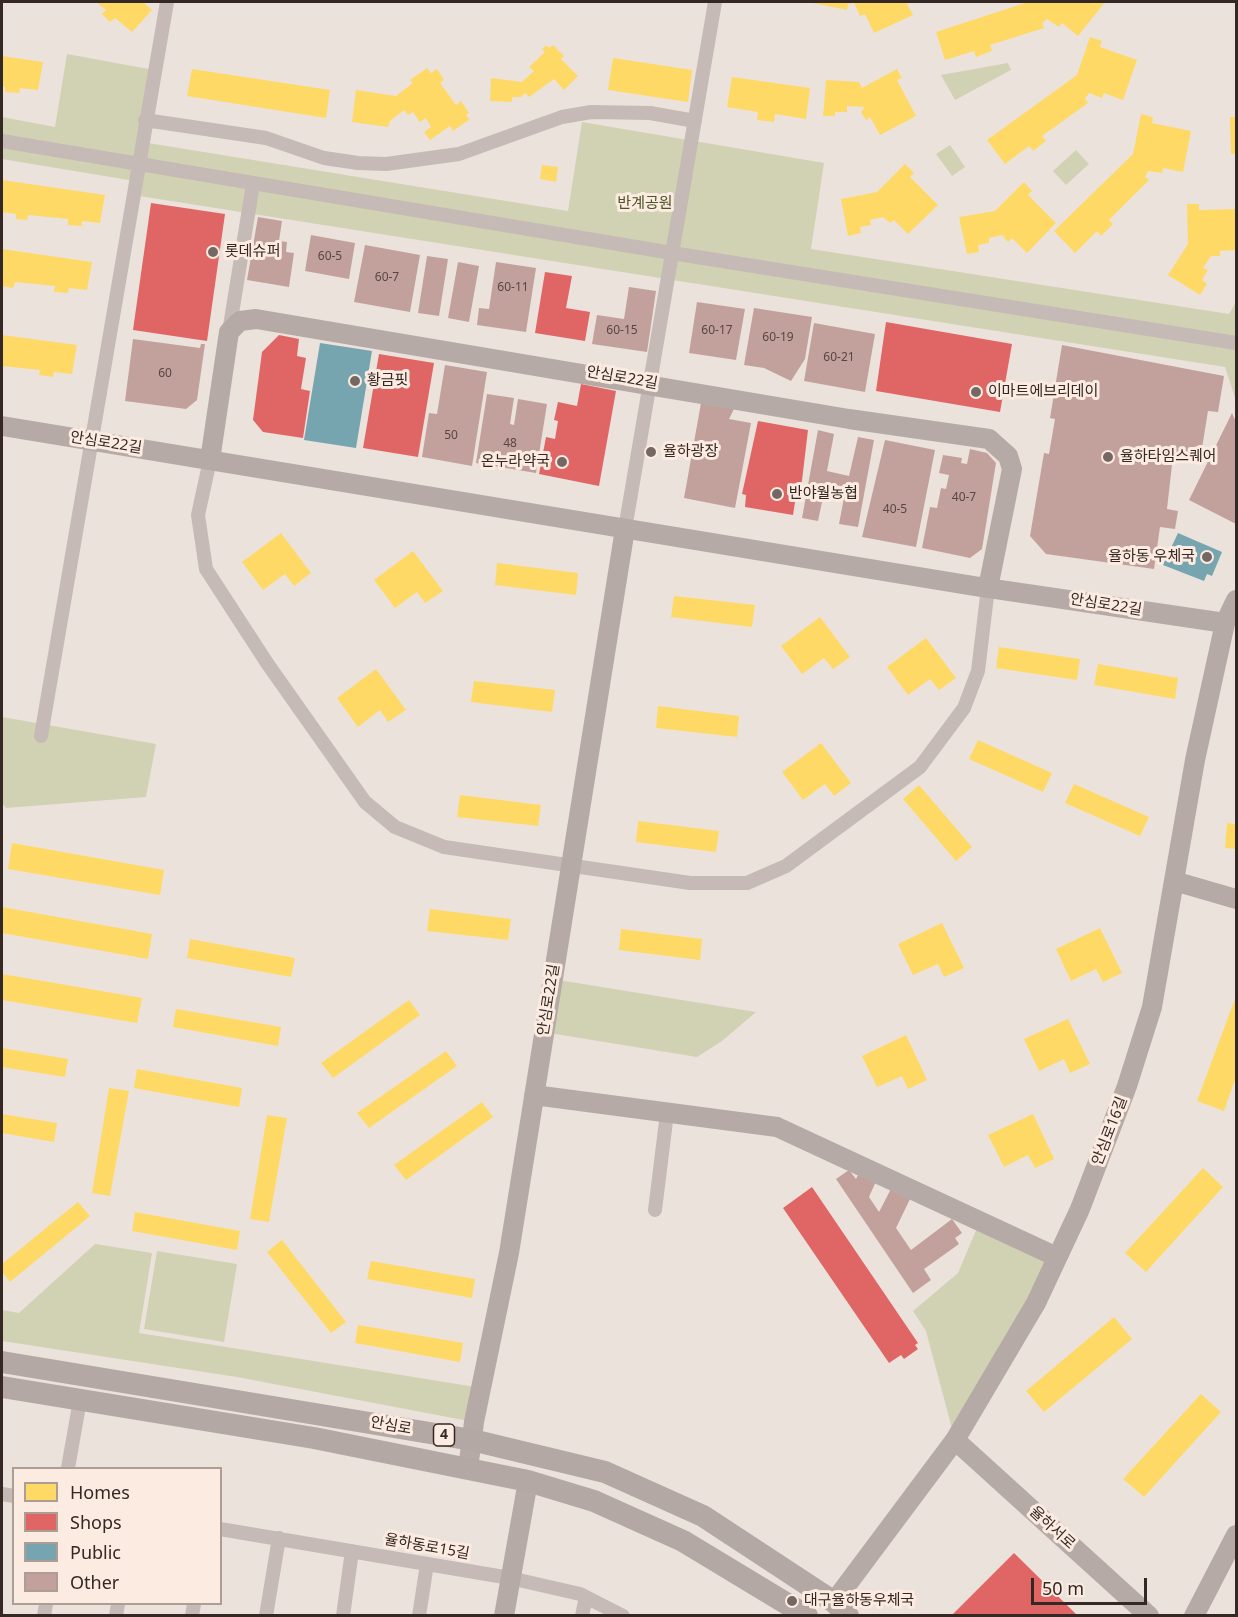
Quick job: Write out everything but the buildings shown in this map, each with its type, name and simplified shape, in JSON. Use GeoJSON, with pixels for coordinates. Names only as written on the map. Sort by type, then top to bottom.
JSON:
{"type":"FeatureCollection","features":[{"type":"Feature","properties":{"kind":"main road","name":"안심로"},"geometry":{"type":"LineString","coordinates":[[2,1362],[472,1440],[605,1472],[703,1516],[841,1609]]}},
{"type":"Feature","properties":{"kind":"main road","name":"안심로"},"geometry":{"type":"LineString","coordinates":[[2,1387],[314,1438],[528,1481],[594,1501],[683,1540],[807,1616]]}},
{"type":"Feature","properties":{"kind":"street"},"geometry":{"type":"LineString","coordinates":[[41,736],[167,2]]}},
{"type":"Feature","properties":{"kind":"street"},"geometry":{"type":"LineString","coordinates":[[625,529],[715,2]]}},
{"type":"Feature","properties":{"kind":"street"},"geometry":{"type":"LineString","coordinates":[[145,120],[266,138],[324,158],[358,164],[386,164],[459,154],[562,117],[591,112],[650,113],[695,121]]}},
{"type":"Feature","properties":{"kind":"street"},"geometry":{"type":"LineString","coordinates":[[2,141],[672,254],[1236,343]]}},
{"type":"Feature","properties":{"kind":"street"},"geometry":{"type":"LineString","coordinates":[[253,184],[210,460],[198,515],[206,569],[267,663],[366,802],[395,827],[444,847],[690,883],[747,883],[786,866],[920,767],[964,708],[978,671],[988,588]]}},
{"type":"Feature","properties":{"kind":"street","name":"안심로22길"},"geometry":{"type":"LineString","coordinates":[[229,332],[240,321],[256,319],[650,383],[849,419],[989,439],[1008,456],[1012,469],[988,588]]}},
{"type":"Feature","properties":{"kind":"street","name":"안심로22길"},"geometry":{"type":"LineString","coordinates":[[2,426],[988,588],[1225,623]]}},
{"type":"Feature","properties":{"kind":"street","name":"안심로22길"},"geometry":{"type":"LineString","coordinates":[[468,1469],[509,1253],[625,529]]}},
{"type":"Feature","properties":{"kind":"street","name":"안심로16길"},"geometry":{"type":"LineString","coordinates":[[841,1609],[955,1440],[1035,1303],[1080,1209],[1118,1108],[1152,1007],[1195,760],[1225,623],[1236,600]]}},
{"type":"Feature","properties":{"kind":"street"},"geometry":{"type":"LineString","coordinates":[[1174,881],[1236,899]]}},
{"type":"Feature","properties":{"kind":"street"},"geometry":{"type":"LineString","coordinates":[[534,1095],[777,1127],[1057,1257]]}},
{"type":"Feature","properties":{"kind":"street"},"geometry":{"type":"LineString","coordinates":[[655,1210],[667,1113]]}},
{"type":"Feature","properties":{"kind":"street"},"geometry":{"type":"LineString","coordinates":[[68,1467],[80,1400]]}},
{"type":"Feature","properties":{"kind":"street","name":"율하서로"},"geometry":{"type":"LineString","coordinates":[[955,1440],[1149,1616]]}},
{"type":"Feature","properties":{"kind":"street"},"geometry":{"type":"LineString","coordinates":[[504,1616],[528,1481]]}},
{"type":"Feature","properties":{"kind":"street","name":"율하동로15길"},"geometry":{"type":"LineString","coordinates":[[222,1529],[510,1578],[586,1597],[623,1616]]}},
{"type":"Feature","properties":{"kind":"street"},"geometry":{"type":"LineString","coordinates":[[1194,1616],[1236,1535]]}},
{"type":"Feature","properties":{"kind":"street"},"geometry":{"type":"LineString","coordinates":[[267,1616],[279,1538]]}},
{"type":"Feature","properties":{"kind":"street"},"geometry":{"type":"LineString","coordinates":[[343,1616],[352,1551]]}},
{"type":"Feature","properties":{"kind":"street"},"geometry":{"type":"LineString","coordinates":[[419,1616],[427,1564]]}},
{"type":"Feature","properties":{"kind":"street"},"geometry":{"type":"LineString","coordinates":[[582,1616],[586,1597]]}},
{"type":"Feature","properties":{"kind":"green space","name":"반계공원"},"geometry":{"type":"Polygon","coordinates":[[[67,54],[154,70],[142,142],[568,211],[582,122],[824,163],[811,249],[1229,314],[1236,302],[1236,401],[1225,367],[133,195],[135,181],[2,159],[2,117],[55,127],[67,54]]]}},
{"type":"Feature","properties":{"kind":"green space"},"geometry":{"type":"Polygon","coordinates":[[[1008,63],[1011,70],[955,100],[941,75],[1008,63]]]}},
{"type":"Feature","properties":{"kind":"green space"},"geometry":{"type":"Polygon","coordinates":[[[950,145],[965,167],[952,176],[936,154],[950,145]]]}},
{"type":"Feature","properties":{"kind":"green space"},"geometry":{"type":"Polygon","coordinates":[[[1076,150],[1089,164],[1066,185],[1053,171],[1076,150]]]}},
{"type":"Feature","properties":{"kind":"green space"},"geometry":{"type":"Polygon","coordinates":[[[2,717],[156,744],[146,797],[6,808],[2,803],[2,717]]]}},
{"type":"Feature","properties":{"kind":"green space"},"geometry":{"type":"Polygon","coordinates":[[[552,979],[756,1012],[722,1041],[697,1057],[543,1032],[552,979]]]}},
{"type":"Feature","properties":{"kind":"green space"},"geometry":{"type":"Polygon","coordinates":[[[980,1221],[1057,1257],[955,1440],[926,1331],[913,1311],[958,1273],[980,1221]]]}},
{"type":"Feature","properties":{"kind":"green space"},"geometry":{"type":"Polygon","coordinates":[[[95,1244],[152,1253],[139,1333],[482,1388],[474,1422],[237,1377],[2,1341],[2,1310],[19,1313],[95,1244]]]}},
{"type":"Feature","properties":{"kind":"green space"},"geometry":{"type":"Polygon","coordinates":[[[157,1251],[237,1264],[224,1342],[144,1329],[157,1251]]]}},
{"type":"Feature","properties":{"kind":"place","name":"롯데슈퍼"},"geometry":{"type":"Point","coordinates":[213,252]}},
{"type":"Feature","properties":{"kind":"place","name":"황금핏"},"geometry":{"type":"Point","coordinates":[355,381]}},
{"type":"Feature","properties":{"kind":"place","name":"이마트에브리데이"},"geometry":{"type":"Point","coordinates":[976,392]}},
{"type":"Feature","properties":{"kind":"place","name":"율하광장"},"geometry":{"type":"Point","coordinates":[651,452]}},
{"type":"Feature","properties":{"kind":"place","name":"율하타임스퀘어"},"geometry":{"type":"Point","coordinates":[1108,457]}},
{"type":"Feature","properties":{"kind":"place","name":"온누라약국"},"geometry":{"type":"Point","coordinates":[562,462]}},
{"type":"Feature","properties":{"kind":"place","name":"반야월농협"},"geometry":{"type":"Point","coordinates":[777,494]}},
{"type":"Feature","properties":{"kind":"place","name":"율하동 우체국"},"geometry":{"type":"Point","coordinates":[1207,557]}},
{"type":"Feature","properties":{"kind":"place","name":"대구율하동우체국"},"geometry":{"type":"Point","coordinates":[792,1601]}}]}
